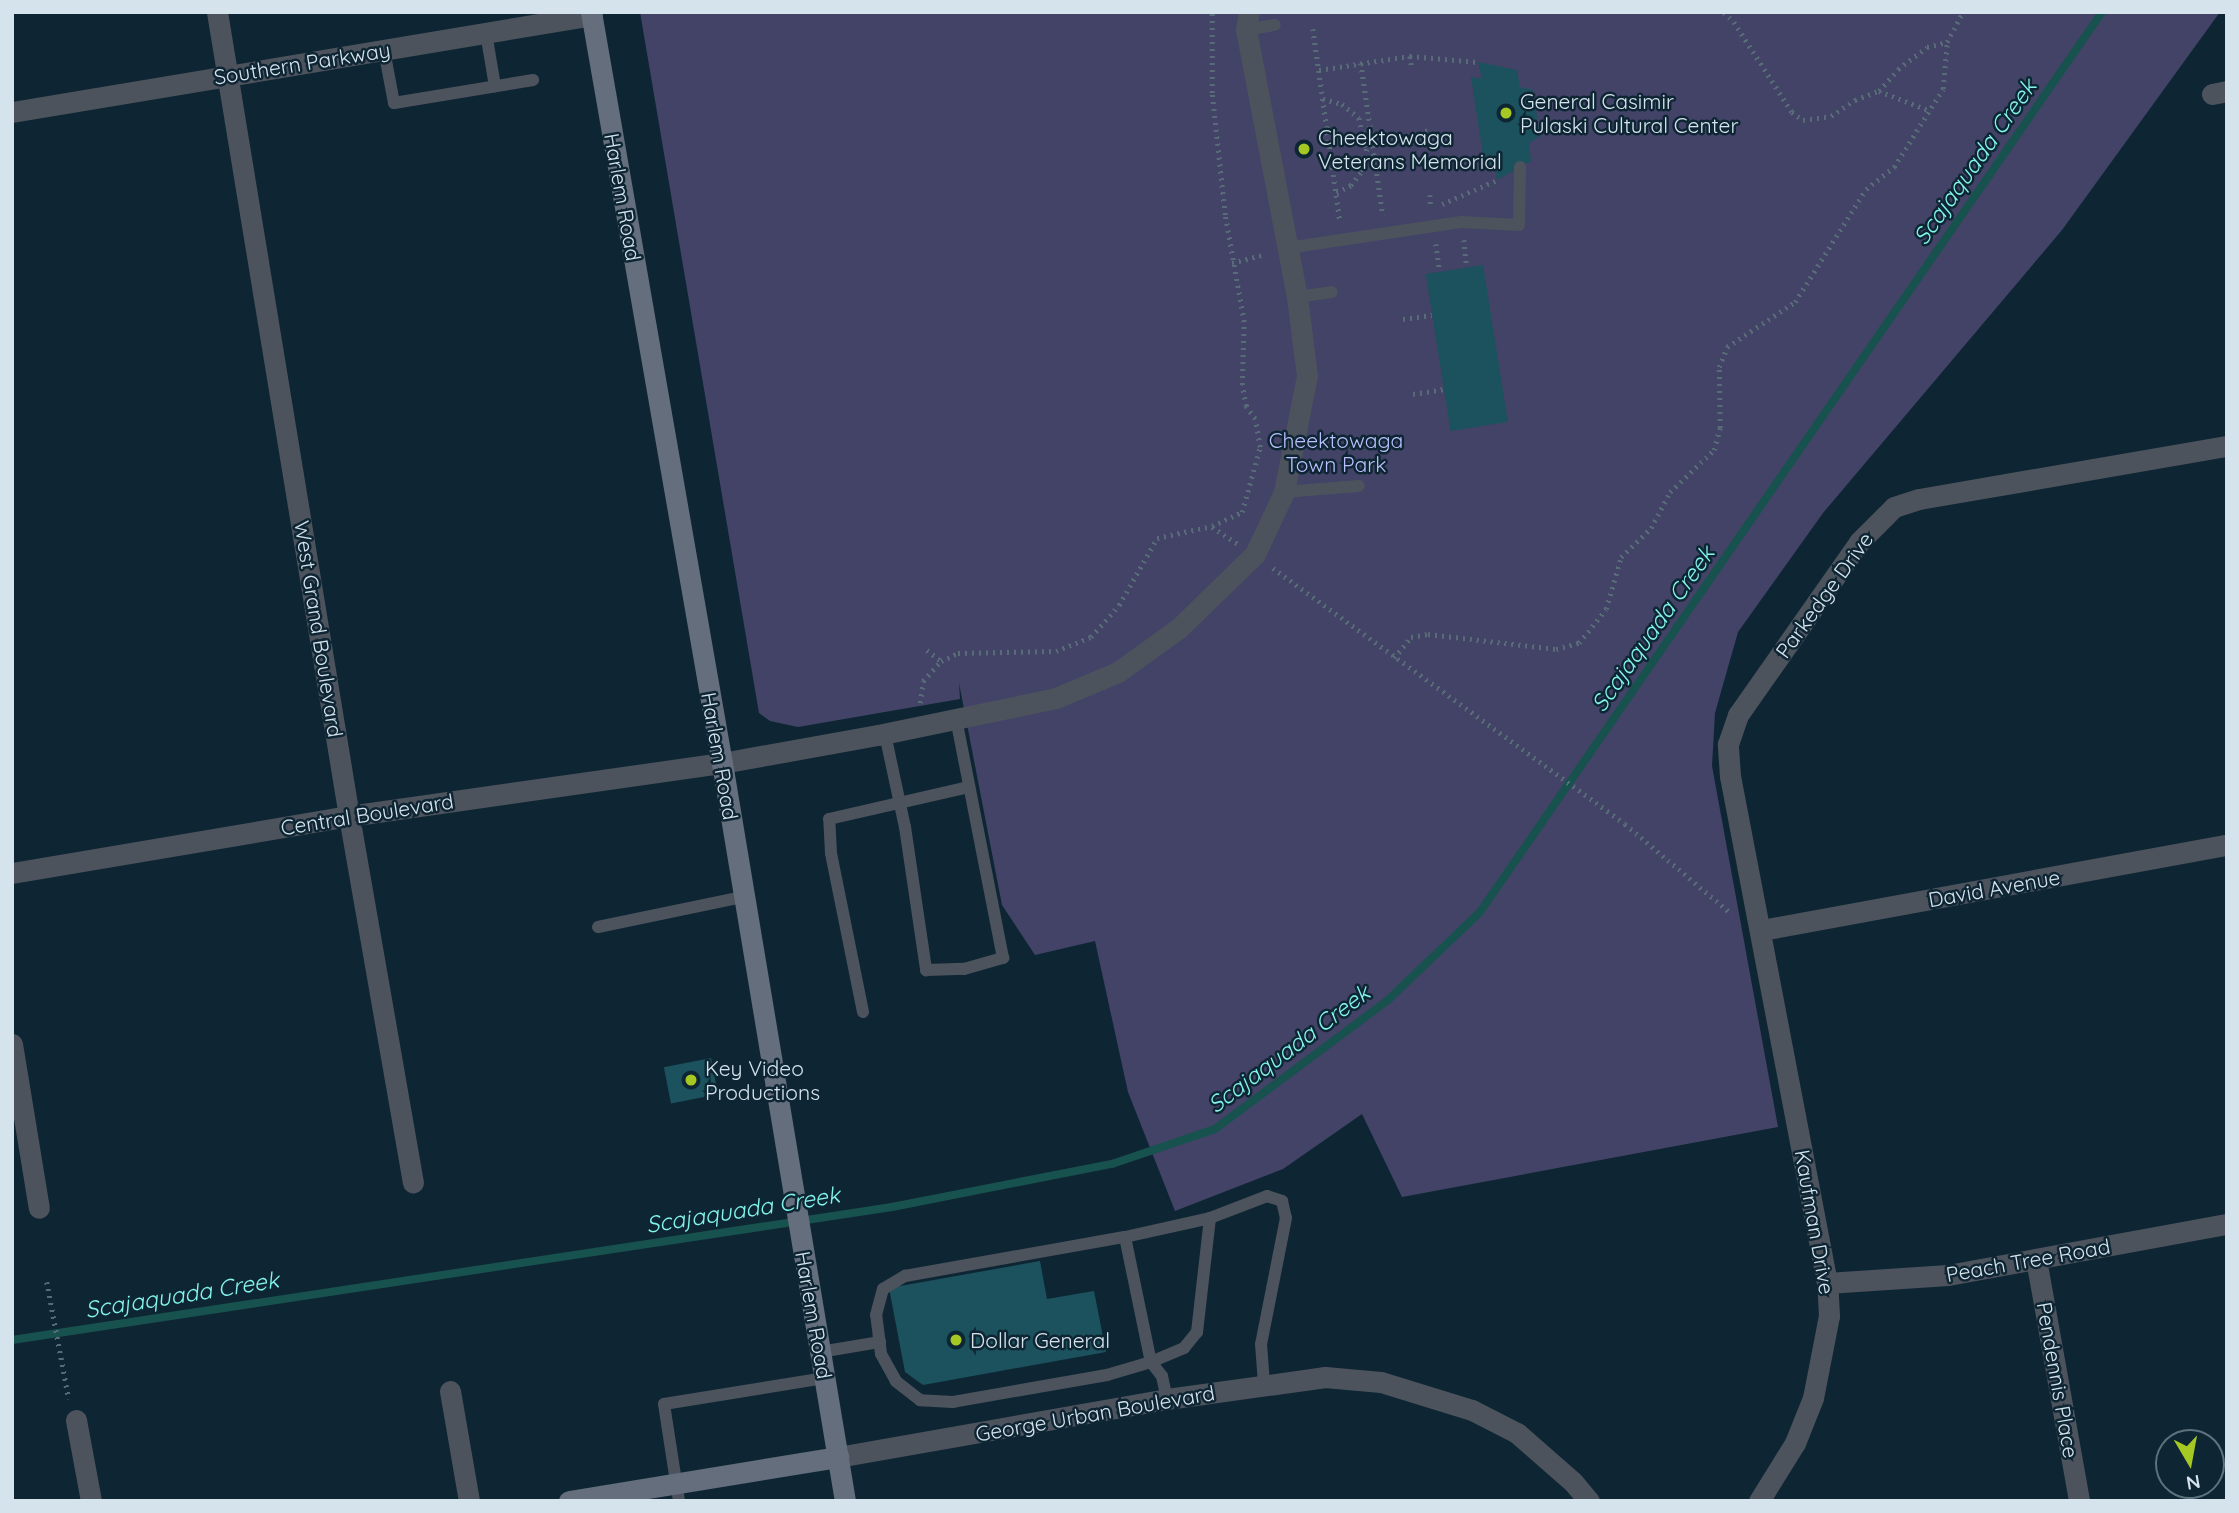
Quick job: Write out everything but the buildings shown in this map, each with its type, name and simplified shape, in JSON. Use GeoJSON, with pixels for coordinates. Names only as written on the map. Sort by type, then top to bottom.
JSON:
{"type":"FeatureCollection","features":[{"type":"Feature","properties":{"kind":"main road","name":"Harlem Road"},"geometry":{"type":"LineString","coordinates":[[591,14],[722,763],[845,1501]]}},
{"type":"Feature","properties":{"kind":"main road","name":"George Urban Boulevard"},"geometry":{"type":"LineString","coordinates":[[569,1501],[677,1492],[838,1457]]}},
{"type":"Feature","properties":{"kind":"street","name":"West Grand Boulevard"},"geometry":{"type":"LineString","coordinates":[[217,12],[349,816],[413,1182]]}},
{"type":"Feature","properties":{"kind":"street","name":"Southern Parkway"},"geometry":{"type":"LineString","coordinates":[[12,112],[591,14]]}},
{"type":"Feature","properties":{"kind":"street"},"geometry":{"type":"LineString","coordinates":[[1248,21],[1286,248],[1297,298],[1307,376],[1284,492],[1255,554]]}},
{"type":"Feature","properties":{"kind":"street","name":"Parkedge Drive"},"geometry":{"type":"LineString","coordinates":[[1762,930],[1730,776],[1728,744],[1738,715],[1859,542],[1879,521],[1894,507],[1919,499],[2227,446]]}},
{"type":"Feature","properties":{"kind":"street","name":"Central Boulevard"},"geometry":{"type":"LineString","coordinates":[[12,873],[349,816],[722,763],[885,734],[1056,698],[1118,672],[1180,628],[1255,554]]}},
{"type":"Feature","properties":{"kind":"street","name":"David Avenue"},"geometry":{"type":"LineString","coordinates":[[1762,930],[2227,845]]}},
{"type":"Feature","properties":{"kind":"street","name":"Kaufman Drive"},"geometry":{"type":"LineString","coordinates":[[1759,1501],[1795,1443],[1812,1398],[1829,1316],[1827,1283],[1762,930]]}},
{"type":"Feature","properties":{"kind":"street"},"geometry":{"type":"LineString","coordinates":[[12,1044],[39,1208]]}},
{"type":"Feature","properties":{"kind":"street","name":"Peach Tree Road"},"geometry":{"type":"LineString","coordinates":[[1827,1283],[1948,1275],[2227,1224]]}},
{"type":"Feature","properties":{"kind":"street","name":"Pendennis Place"},"geometry":{"type":"LineString","coordinates":[[2036,1259],[2079,1501]]}},
{"type":"Feature","properties":{"kind":"street","name":"George Urban Boulevard"},"geometry":{"type":"LineString","coordinates":[[838,1457],[1167,1399],[1325,1377],[1381,1382],[1424,1393],[1472,1410],[1517,1433],[1573,1482],[1589,1501]]}},
{"type":"Feature","properties":{"kind":"street"},"geometry":{"type":"LineString","coordinates":[[450,1391],[469,1501]]}},
{"type":"Feature","properties":{"kind":"street"},"geometry":{"type":"LineString","coordinates":[[76,1420],[91,1501]]}},
{"type":"Feature","properties":{"kind":"lane"},"geometry":{"type":"LineString","coordinates":[[1248,21],[1275,25]]}},
{"type":"Feature","properties":{"kind":"lane"},"geometry":{"type":"LineString","coordinates":[[486,33],[495,86]]}},
{"type":"Feature","properties":{"kind":"lane"},"geometry":{"type":"LineString","coordinates":[[384,50],[394,103],[533,80]]}},
{"type":"Feature","properties":{"kind":"lane"},"geometry":{"type":"LineString","coordinates":[[1286,248],[1461,222],[1520,225],[1520,167]]}},
{"type":"Feature","properties":{"kind":"lane"},"geometry":{"type":"LineString","coordinates":[[1297,298],[1332,292]]}},
{"type":"Feature","properties":{"kind":"lane"},"geometry":{"type":"LineString","coordinates":[[1284,492],[1359,486]]}},
{"type":"Feature","properties":{"kind":"lane"},"geometry":{"type":"LineString","coordinates":[[885,734],[899,801],[926,970],[964,969],[1003,958],[956,718]]}},
{"type":"Feature","properties":{"kind":"lane"},"geometry":{"type":"LineString","coordinates":[[863,1012],[831,853],[829,819],[969,787]]}},
{"type":"Feature","properties":{"kind":"lane"},"geometry":{"type":"LineString","coordinates":[[598,927],[743,897]]}},
{"type":"Feature","properties":{"kind":"lane"},"geometry":{"type":"LineString","coordinates":[[1210,1218],[1197,1332],[1184,1348],[1151,1362],[1107,1375],[966,1399],[920,1401],[896,1381],[881,1354],[876,1315],[883,1289],[905,1276],[1125,1237],[1210,1218],[1268,1196],[1282,1201],[1286,1218],[1261,1344],[1264,1384]]}},
{"type":"Feature","properties":{"kind":"lane"},"geometry":{"type":"LineString","coordinates":[[1125,1237],[1151,1362],[1162,1376],[1167,1399]]}},
{"type":"Feature","properties":{"kind":"lane"},"geometry":{"type":"LineString","coordinates":[[820,1352],[880,1342]]}},
{"type":"Feature","properties":{"kind":"lane"},"geometry":{"type":"LineString","coordinates":[[677,1492],[664,1404],[824,1378]]}},
{"type":"Feature","properties":{"kind":"path"},"geometry":{"type":"LineString","coordinates":[[922,725],[919,700],[923,681],[941,661],[958,653],[1056,651],[1091,636],[1119,606],[1157,538],[1212,526],[1242,512],[1259,447],[1255,419],[1246,406],[1242,385],[1244,322],[1232,263],[1212,93],[1212,12]]}},
{"type":"Feature","properties":{"kind":"path"},"geometry":{"type":"LineString","coordinates":[[1724,12],[1734,22],[1791,112],[1802,120],[1831,116],[1855,100],[1879,91],[1898,69],[1927,47],[1947,42]]}},
{"type":"Feature","properties":{"kind":"path"},"geometry":{"type":"LineString","coordinates":[[1394,658],[1411,638],[1428,634],[1556,649],[1579,643],[1605,609],[1621,558],[1651,528],[1670,492],[1714,450],[1720,429],[1719,368],[1727,347],[1796,302],[1866,189],[1894,167],[1943,89],[1947,42],[1963,12]]}},
{"type":"Feature","properties":{"kind":"path"},"geometry":{"type":"LineString","coordinates":[[1313,29],[1343,240]]}},
{"type":"Feature","properties":{"kind":"path"},"geometry":{"type":"LineString","coordinates":[[1319,70],[1410,56],[1478,62]]}},
{"type":"Feature","properties":{"kind":"path"},"geometry":{"type":"LineString","coordinates":[[1410,56],[1412,68]]}},
{"type":"Feature","properties":{"kind":"path"},"geometry":{"type":"LineString","coordinates":[[1361,64],[1386,233]]}},
{"type":"Feature","properties":{"kind":"path"},"geometry":{"type":"LineString","coordinates":[[1879,91],[1931,111]]}},
{"type":"Feature","properties":{"kind":"path"},"geometry":{"type":"LineString","coordinates":[[1323,99],[1342,104],[1359,118],[1367,149],[1361,173],[1351,186],[1336,192]]}},
{"type":"Feature","properties":{"kind":"path"},"geometry":{"type":"LineString","coordinates":[[1425,131],[1432,130]]}},
{"type":"Feature","properties":{"kind":"path"},"geometry":{"type":"LineString","coordinates":[[1431,209],[1497,180]]}},
{"type":"Feature","properties":{"kind":"path"},"geometry":{"type":"LineString","coordinates":[[1461,222],[1467,267]]}},
{"type":"Feature","properties":{"kind":"path"},"geometry":{"type":"LineString","coordinates":[[1232,263],[1286,248]]}},
{"type":"Feature","properties":{"kind":"path"},"geometry":{"type":"LineString","coordinates":[[1403,319],[1432,315]]}},
{"type":"Feature","properties":{"kind":"path"},"geometry":{"type":"LineString","coordinates":[[1413,394],[1443,389]]}},
{"type":"Feature","properties":{"kind":"path"},"geometry":{"type":"LineString","coordinates":[[1212,526],[1255,554],[1625,824],[1725,910],[1762,930]]}},
{"type":"Feature","properties":{"kind":"path"},"geometry":{"type":"LineString","coordinates":[[927,650],[941,661]]}},
{"type":"Feature","properties":{"kind":"path"},"geometry":{"type":"LineString","coordinates":[[47,1282],[69,1399]]}},
{"type":"Feature","properties":{"kind":"green space","name":"Cheektowaga Town Park"},"geometry":{"type":"Polygon","coordinates":[[[640,12],[2220,12],[2062,230],[1823,513],[1738,632],[1715,713],[1712,766],[1778,1127],[1402,1197],[1362,1114],[1283,1169],[1175,1211],[1128,1092],[1095,941],[1035,955],[1002,905],[959,683],[960,699],[798,727],[770,721],[759,713],[640,12]]]}},
{"type":"Feature","properties":{"kind":"waterway","name":"Scajaquada Creek"},"geometry":{"type":"LineString","coordinates":[[12,1340],[892,1207],[1112,1164],[1215,1129],[1388,1000],[1480,912],[2102,12]]}},
{"type":"Feature","properties":{"kind":"place","name":"General Casimir Pulaski Cultural Center"},"geometry":{"type":"Point","coordinates":[1506,113]}},
{"type":"Feature","properties":{"kind":"place","name":"Cheektowaga Veterans Memorial"},"geometry":{"type":"Point","coordinates":[1304,149]}},
{"type":"Feature","properties":{"kind":"place","name":"Key Video Productions"},"geometry":{"type":"Point","coordinates":[691,1080]}},
{"type":"Feature","properties":{"kind":"place","name":"Dollar General"},"geometry":{"type":"Point","coordinates":[956,1340]}}]}
